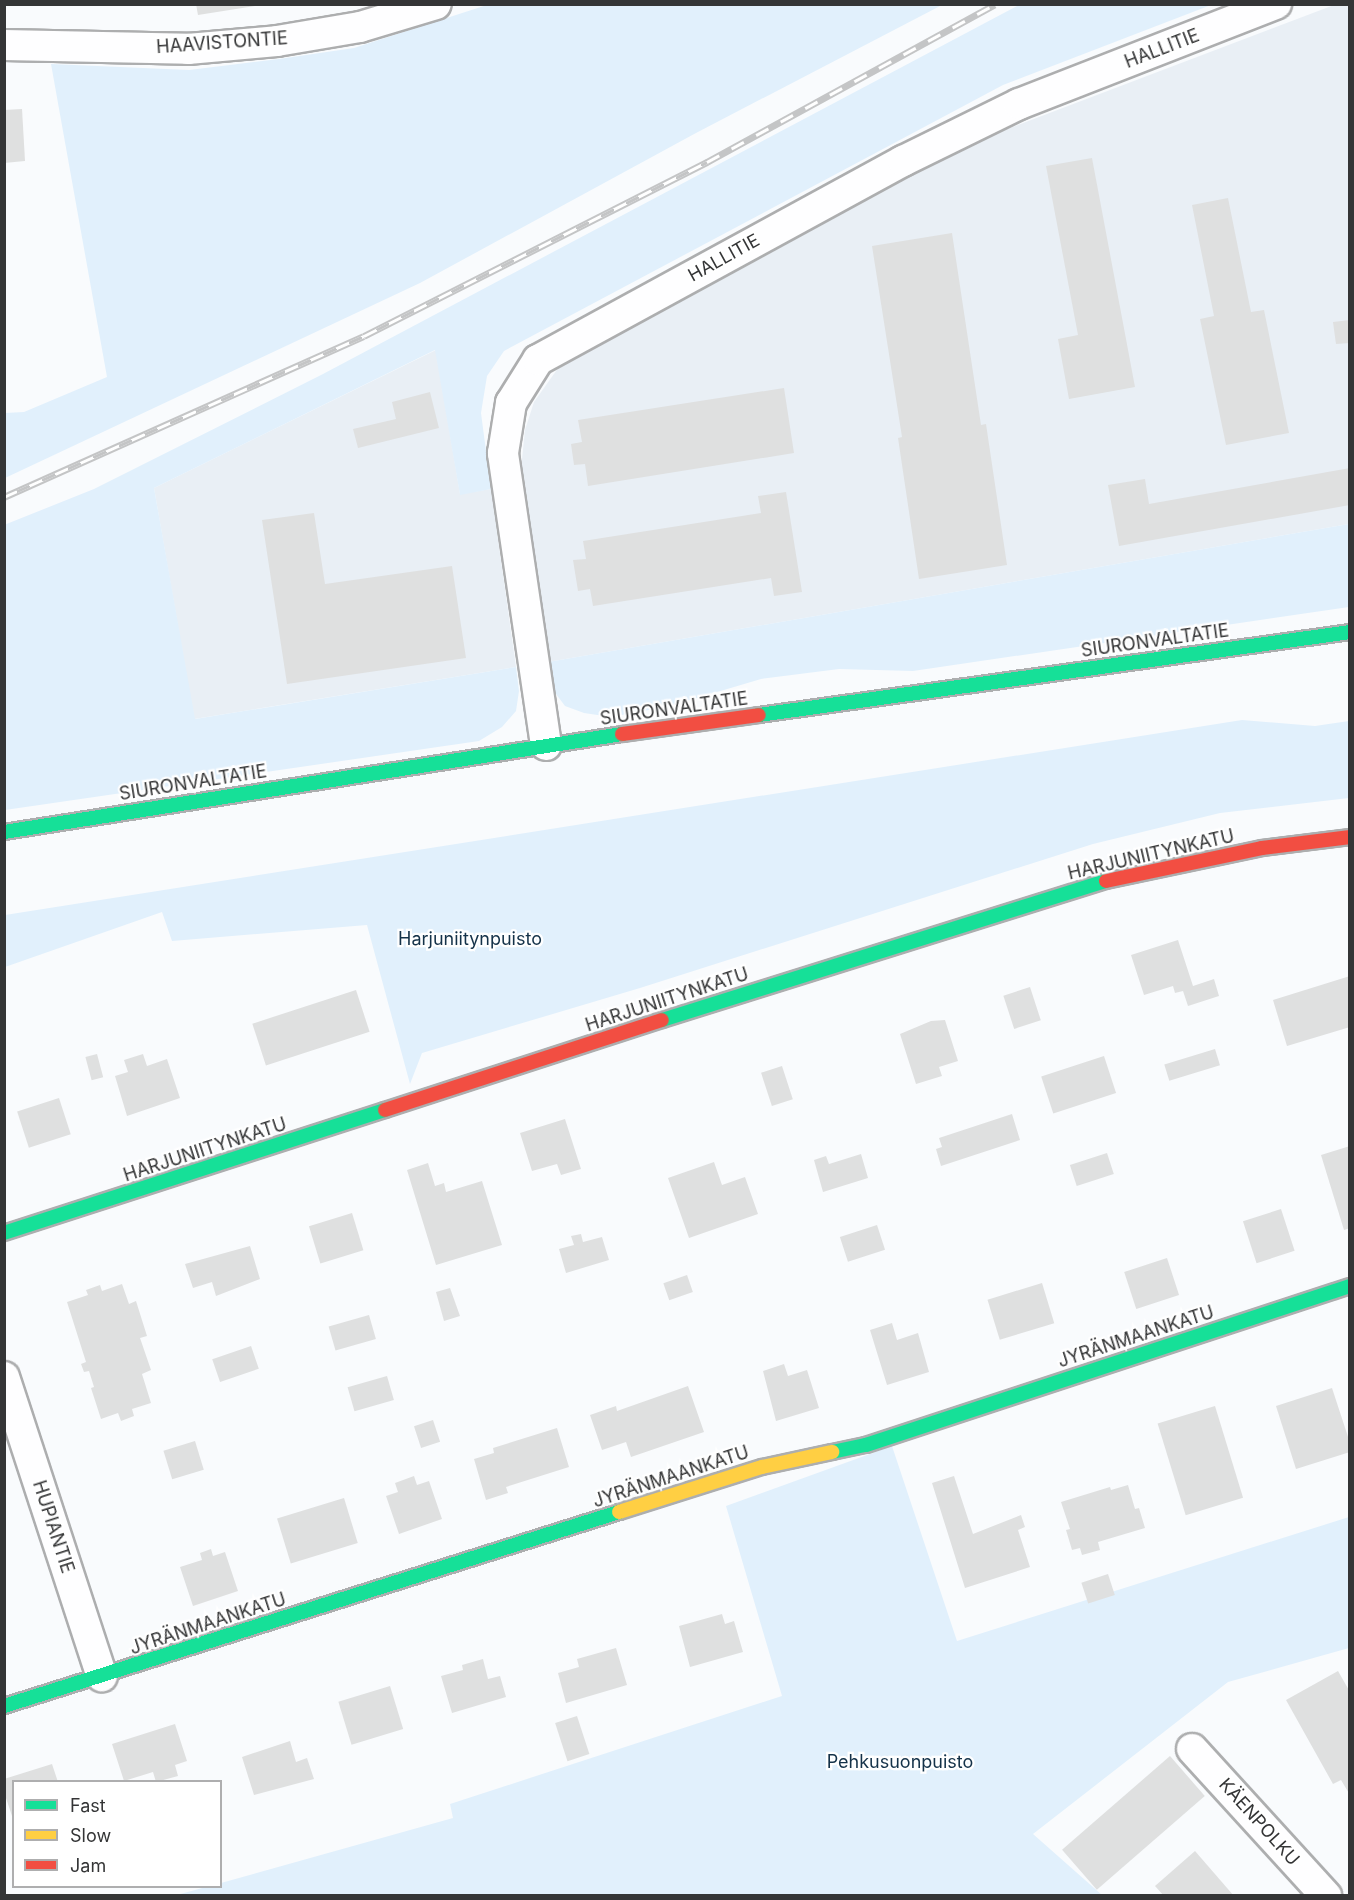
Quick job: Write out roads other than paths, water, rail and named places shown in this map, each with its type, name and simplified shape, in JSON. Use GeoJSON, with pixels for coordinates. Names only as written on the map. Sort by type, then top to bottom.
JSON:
{"type":"FeatureCollection","features":[{"type":"Feature","properties":{"kind":"street","name":"HAAVISTONTIE"},"geometry":{"type":"LineString","coordinates":[[4,45],[188,49],[278,41],[360,27],[436,4]]}},
{"type":"Feature","properties":{"kind":"street","name":"HALLITIE"},"geometry":{"type":"LineString","coordinates":[[546,745],[503,453],[511,403],[538,360],[903,161],[1008,109],[1276,4]]}},
{"type":"Feature","properties":{"kind":"street","name":"SIURONVALTATIE"},"geometry":{"type":"LineString","coordinates":[[4,832],[546,745],[1350,632]]}},
{"type":"Feature","properties":{"kind":"street","name":"HARJUNIITYNKATU"},"geometry":{"type":"LineString","coordinates":[[4,1233],[652,1023],[1113,879],[1262,848],[1350,837]]}},
{"type":"Feature","properties":{"kind":"street","name":"JYRÄNMAANKATU"},"geometry":{"type":"LineString","coordinates":[[4,1706],[762,1467],[866,1445],[1350,1286]]}},
{"type":"Feature","properties":{"kind":"street","name":"HUPIANTIE"},"geometry":{"type":"LineString","coordinates":[[4,1377],[102,1676]]}},
{"type":"Feature","properties":{"kind":"street","name":"KÄENPOLKU"},"geometry":{"type":"LineString","coordinates":[[1192,1749],[1326,1896]]}},
{"type":"Feature","properties":{"kind":"railway"},"geometry":{"type":"LineString","coordinates":[[4,497],[364,336],[707,162],[995,4]]}},
{"type":"Feature","properties":{"kind":"park label","name":"Harjuniitynpuisto"},"geometry":{"type":"Point","coordinates":[470,939]}},
{"type":"Feature","properties":{"kind":"park label","name":"Pehkusuonpuisto"},"geometry":{"type":"Point","coordinates":[900,1762]}}]}
